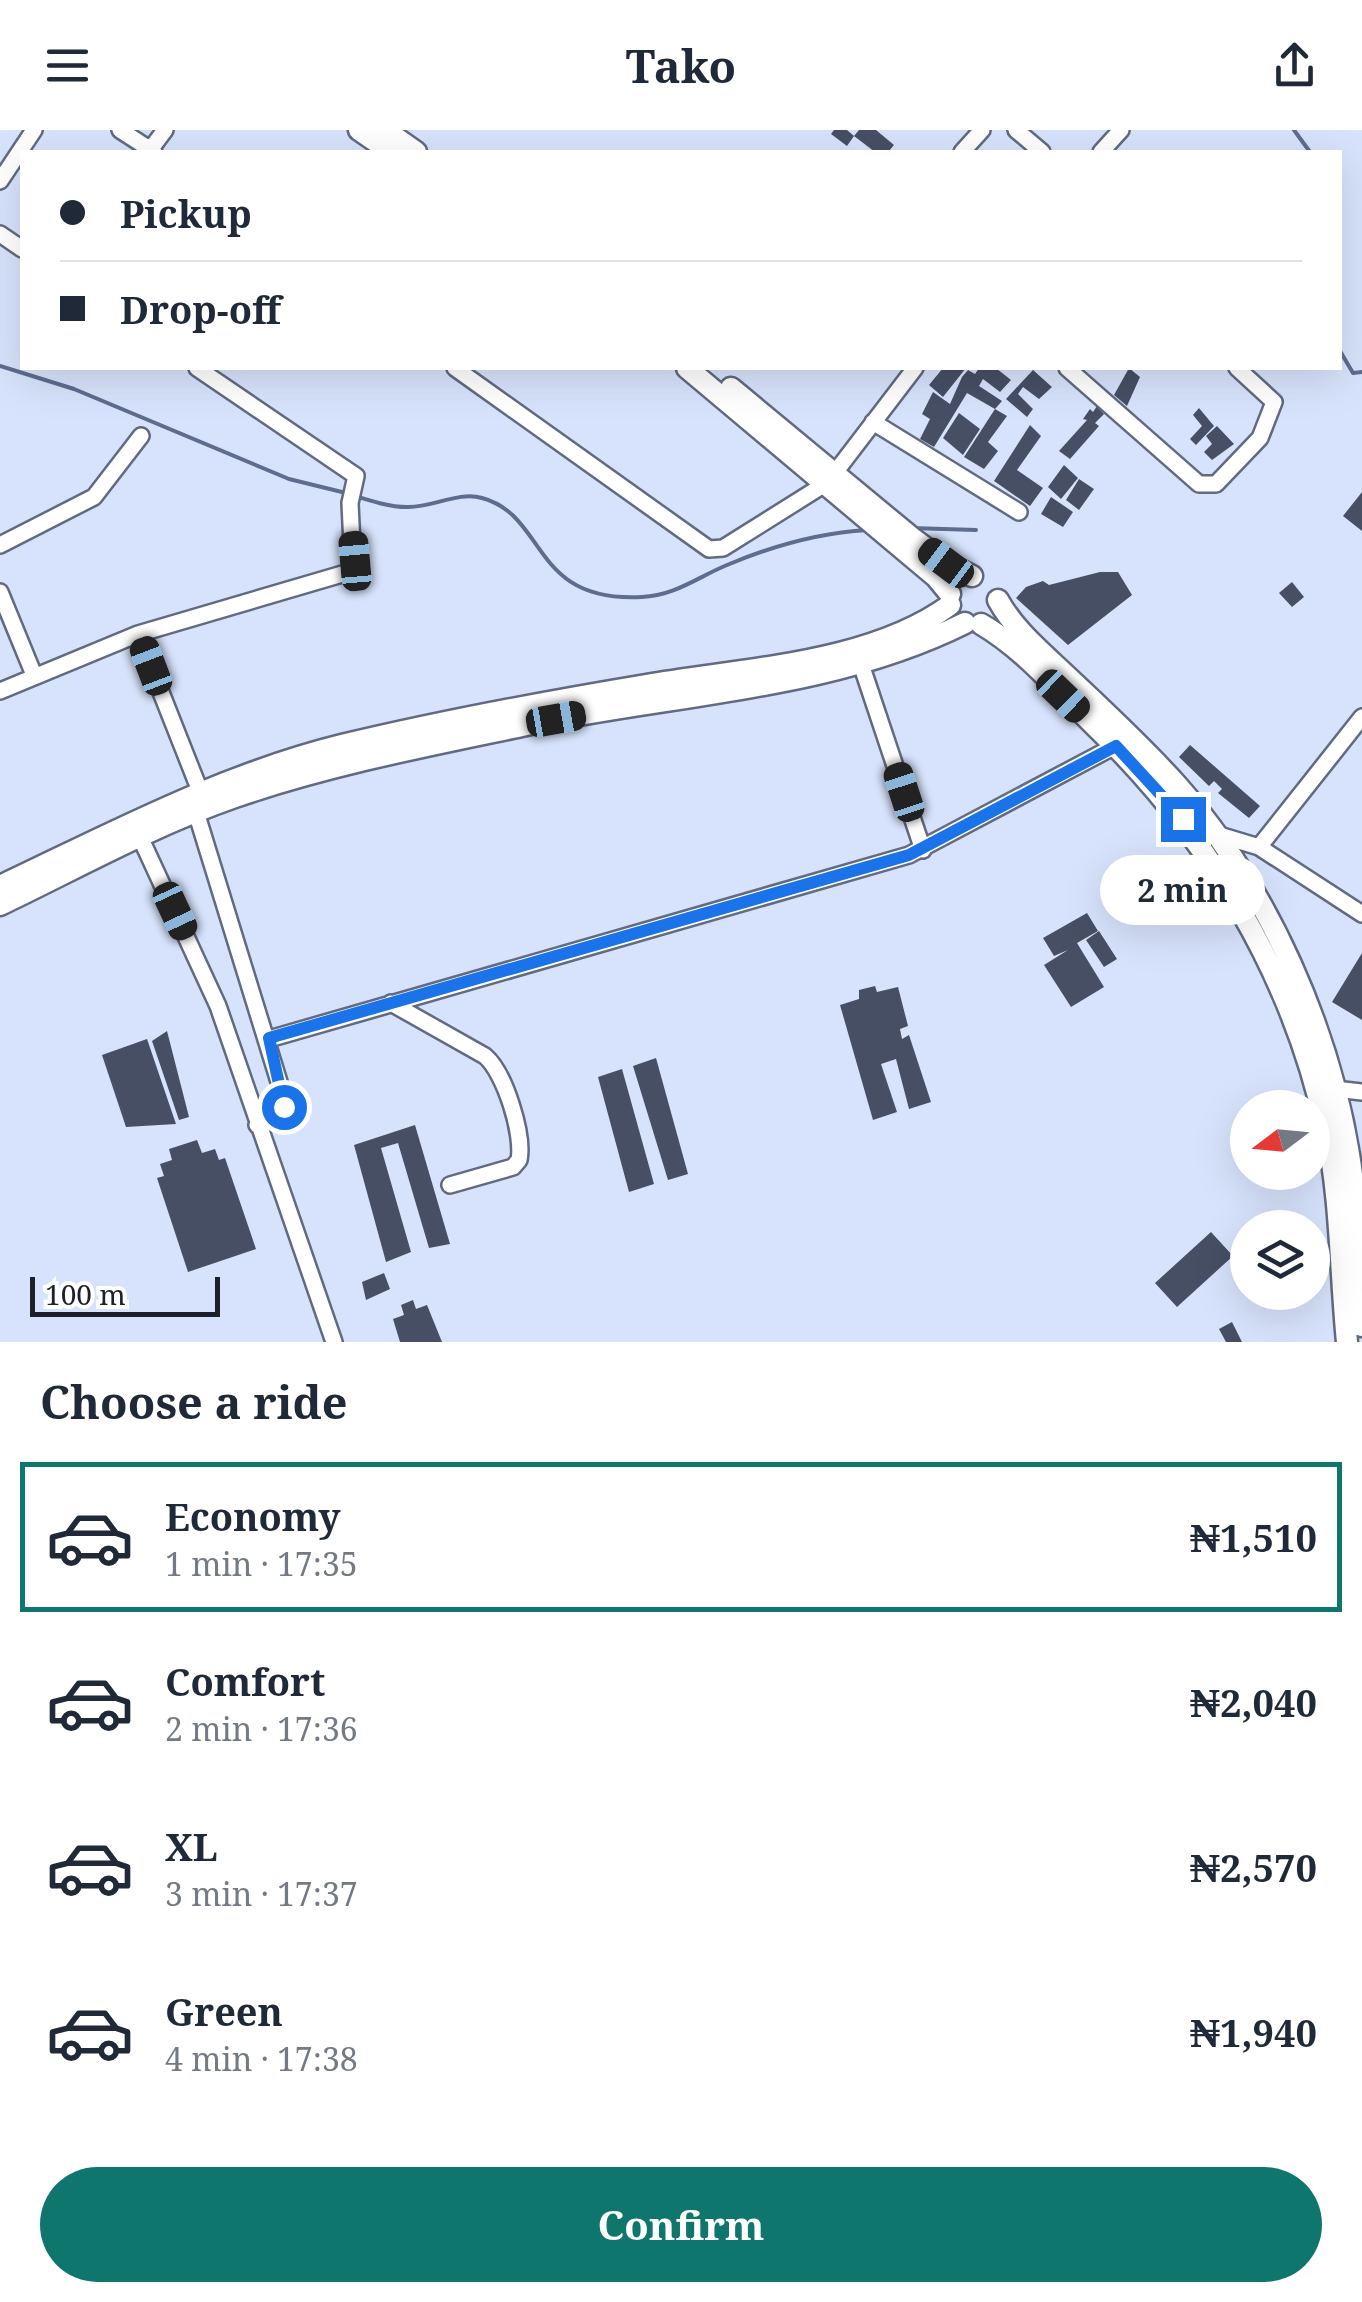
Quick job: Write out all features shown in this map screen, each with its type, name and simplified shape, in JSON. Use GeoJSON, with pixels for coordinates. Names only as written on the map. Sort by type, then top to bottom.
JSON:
{"type":"FeatureCollection","features":[{"type":"Feature","properties":{"kind":"main road"},"geometry":{"type":"LineString","coordinates":[[359,130],[387,150]]}},
{"type":"Feature","properties":{"kind":"main road"},"geometry":{"type":"LineString","coordinates":[[385,130],[413,150]]}},
{"type":"Feature","properties":{"kind":"main road"},"geometry":{"type":"LineString","coordinates":[[691,370],[829,479]]}},
{"type":"Feature","properties":{"kind":"main road"},"geometry":{"type":"LineString","coordinates":[[708,370],[884,528],[973,623],[1011,646],[1116,746],[1197,837],[1243,913],[1284,998],[1327,1132],[1337,1200],[1347,1342]]}},
{"type":"Feature","properties":{"kind":"main road"},"geometry":{"type":"LineString","coordinates":[[884,528],[912,537],[946,563],[993,585],[998,600],[1025,636],[1134,740],[1216,834],[1287,959],[1334,1089],[1350,1166],[1362,1326]]}},
{"type":"Feature","properties":{"kind":"main road"},"geometry":{"type":"LineString","coordinates":[[0,886],[307,755],[417,728],[860,648],[918,626],[950,599],[956,583],[972,576]]}},
{"type":"Feature","properties":{"kind":"main road"},"geometry":{"type":"LineString","coordinates":[[0,905],[141,839],[198,801],[425,746],[861,664],[993,615],[998,600]]}},
{"type":"Feature","properties":{"kind":"street"},"geometry":{"type":"LineString","coordinates":[[120,130],[150,150]]}},
{"type":"Feature","properties":{"kind":"street"},"geometry":{"type":"LineString","coordinates":[[964,150],[982,130]]}},
{"type":"Feature","properties":{"kind":"street"},"geometry":{"type":"LineString","coordinates":[[1016,130],[1040,150]]}},
{"type":"Feature","properties":{"kind":"street"},"geometry":{"type":"LineString","coordinates":[[1103,150],[1121,130]]}},
{"type":"Feature","properties":{"kind":"street"},"geometry":{"type":"LineString","coordinates":[[0,180],[20,151]]}},
{"type":"Feature","properties":{"kind":"street"},"geometry":{"type":"LineString","coordinates":[[0,691],[138,634],[348,572],[355,561],[350,503],[357,480],[337,462],[200,370]]}},
{"type":"Feature","properties":{"kind":"street"},"geometry":{"type":"LineString","coordinates":[[458,370],[710,549],[723,548],[829,479],[914,370]]}},
{"type":"Feature","properties":{"kind":"street"},"geometry":{"type":"LineString","coordinates":[[1069,370],[1199,484],[1207,486],[1216,484],[1260,438],[1274,402],[1240,370]]}},
{"type":"Feature","properties":{"kind":"street"},"geometry":{"type":"LineString","coordinates":[[873,422],[1019,512]]}},
{"type":"Feature","properties":{"kind":"street"},"geometry":{"type":"LineString","coordinates":[[0,545],[94,497],[141,436]]}},
{"type":"Feature","properties":{"kind":"street"},"geometry":{"type":"LineString","coordinates":[[0,592],[34,675]]}},
{"type":"Feature","properties":{"kind":"street"},"geometry":{"type":"LineString","coordinates":[[138,634],[198,801],[269,1038],[284,1107],[257,1126]]}},
{"type":"Feature","properties":{"kind":"street"},"geometry":{"type":"LineString","coordinates":[[861,664],[923,850]]}},
{"type":"Feature","properties":{"kind":"street"},"geometry":{"type":"LineString","coordinates":[[1259,846],[1362,718]]}},
{"type":"Feature","properties":{"kind":"street"},"geometry":{"type":"LineString","coordinates":[[269,1038],[923,850],[1116,746]]}},
{"type":"Feature","properties":{"kind":"street"},"geometry":{"type":"LineString","coordinates":[[1216,834],[1259,846],[1362,914]]}},
{"type":"Feature","properties":{"kind":"street"},"geometry":{"type":"LineString","coordinates":[[141,839],[209,984],[334,1342]]}},
{"type":"Feature","properties":{"kind":"street"},"geometry":{"type":"LineString","coordinates":[[391,1003],[485,1056],[498,1067],[505,1085],[519,1160],[450,1185]]}},
{"type":"Feature","properties":{"kind":"street"},"geometry":{"type":"LineString","coordinates":[[1334,1089],[1362,1092]]}},
{"type":"Feature","properties":{"kind":"building"},"geometry":{"type":"Polygon","coordinates":[[[834,130],[847,130],[854,136],[847,146],[831,134],[834,130]]]}},
{"type":"Feature","properties":{"kind":"building"},"geometry":{"type":"Polygon","coordinates":[[[859,130],[876,130],[894,145],[890,150],[872,150],[854,136],[859,130]]]}},
{"type":"Feature","properties":{"kind":"building"},"geometry":{"type":"Polygon","coordinates":[[[941,370],[964,370],[943,397],[929,385],[941,370]]]}},
{"type":"Feature","properties":{"kind":"building"},"geometry":{"type":"Polygon","coordinates":[[[968,370],[975,374],[978,370],[998,370],[1011,380],[1000,392],[983,379],[979,386],[1002,401],[995,409],[967,393],[934,447],[920,439],[930,419],[922,414],[933,392],[950,404],[962,377],[968,370]]]}},
{"type":"Feature","properties":{"kind":"building"},"geometry":{"type":"Polygon","coordinates":[[[1033,370],[1052,387],[1039,399],[1023,387],[1018,394],[1033,409],[1027,417],[1006,399],[1033,370]]]}},
{"type":"Feature","properties":{"kind":"building"},"geometry":{"type":"Polygon","coordinates":[[[1128,370],[1140,377],[1127,406],[1114,395],[1128,370]]]}},
{"type":"Feature","properties":{"kind":"building"},"geometry":{"type":"Polygon","coordinates":[[[1097,406],[1104,414],[1095,423],[1099,426],[1070,459],[1059,451],[1087,420],[1083,419],[1090,409],[1093,412],[1097,406]]]}},
{"type":"Feature","properties":{"kind":"building"},"geometry":{"type":"Polygon","coordinates":[[[1199,408],[1214,426],[1196,445],[1190,439],[1202,426],[1193,415],[1199,408]]]}},
{"type":"Feature","properties":{"kind":"building"},"geometry":{"type":"Polygon","coordinates":[[[995,409],[1007,416],[988,442],[998,451],[984,469],[964,457],[995,409]]]}},
{"type":"Feature","properties":{"kind":"building"},"geometry":{"type":"Polygon","coordinates":[[[959,413],[980,429],[963,455],[943,438],[959,413]]]}},
{"type":"Feature","properties":{"kind":"building"},"geometry":{"type":"Polygon","coordinates":[[[1030,425],[1041,436],[1017,470],[1043,488],[1030,506],[994,481],[1030,425]]]}},
{"type":"Feature","properties":{"kind":"building"},"geometry":{"type":"Polygon","coordinates":[[[1217,426],[1234,444],[1212,460],[1204,452],[1212,444],[1206,436],[1217,426]]]}},
{"type":"Feature","properties":{"kind":"building"},"geometry":{"type":"Polygon","coordinates":[[[1064,465],[1078,478],[1061,499],[1048,487],[1064,465]]]}},
{"type":"Feature","properties":{"kind":"building"},"geometry":{"type":"Polygon","coordinates":[[[1079,479],[1094,489],[1079,510],[1066,500],[1079,479]]]}},
{"type":"Feature","properties":{"kind":"building"},"geometry":{"type":"Polygon","coordinates":[[[1362,492],[1362,531],[1343,516],[1362,492]]]}},
{"type":"Feature","properties":{"kind":"building"},"geometry":{"type":"Polygon","coordinates":[[[1051,497],[1073,512],[1063,527],[1041,514],[1051,497]]]}},
{"type":"Feature","properties":{"kind":"building"},"geometry":{"type":"Polygon","coordinates":[[[1100,572],[1118,572],[1132,595],[1068,645],[1016,598],[1026,587],[1043,581],[1049,585],[1100,572]]]}},
{"type":"Feature","properties":{"kind":"building"},"geometry":{"type":"Polygon","coordinates":[[[1292,582],[1304,597],[1292,607],[1279,593],[1292,582]]]}},
{"type":"Feature","properties":{"kind":"building"},"geometry":{"type":"Polygon","coordinates":[[[1190,745],[1260,806],[1249,818],[1218,793],[1222,789],[1214,781],[1209,786],[1179,757],[1190,745]]]}},
{"type":"Feature","properties":{"kind":"building"},"geometry":{"type":"Polygon","coordinates":[[[1087,913],[1098,931],[1077,943],[1104,987],[1071,1007],[1044,965],[1068,950],[1054,956],[1043,938],[1087,913]]]}},
{"type":"Feature","properties":{"kind":"building"},"geometry":{"type":"Polygon","coordinates":[[[1099,931],[1117,959],[1104,967],[1086,940],[1099,931]]]}},
{"type":"Feature","properties":{"kind":"building"},"geometry":{"type":"Polygon","coordinates":[[[1362,953],[1362,1020],[1332,1002],[1362,953]]]}},
{"type":"Feature","properties":{"kind":"building"},"geometry":{"type":"Polygon","coordinates":[[[875,986],[877,992],[898,987],[908,1026],[900,1029],[902,1039],[909,1035],[931,1102],[909,1109],[896,1059],[881,1064],[897,1112],[873,1120],[840,1005],[859,999],[859,990],[875,986]]]}},
{"type":"Feature","properties":{"kind":"building"},"geometry":{"type":"Polygon","coordinates":[[[167,1031],[189,1117],[179,1120],[152,1041],[167,1031]]]}},
{"type":"Feature","properties":{"kind":"building"},"geometry":{"type":"Polygon","coordinates":[[[147,1039],[176,1124],[126,1127],[102,1055],[147,1039]]]}},
{"type":"Feature","properties":{"kind":"building"},"geometry":{"type":"Polygon","coordinates":[[[656,1058],[688,1174],[668,1180],[633,1066],[656,1058]]]}},
{"type":"Feature","properties":{"kind":"building"},"geometry":{"type":"Polygon","coordinates":[[[622,1069],[654,1184],[629,1192],[598,1077],[622,1069]]]}},
{"type":"Feature","properties":{"kind":"building"},"geometry":{"type":"Polygon","coordinates":[[[415,1125],[450,1244],[429,1248],[398,1143],[381,1148],[411,1252],[386,1262],[354,1145],[415,1125]]]}},
{"type":"Feature","properties":{"kind":"building"},"geometry":{"type":"Polygon","coordinates":[[[197,1140],[202,1153],[215,1149],[219,1160],[225,1158],[256,1249],[188,1272],[157,1178],[164,1176],[160,1164],[172,1160],[169,1149],[197,1140]]]}},
{"type":"Feature","properties":{"kind":"building"},"geometry":{"type":"Polygon","coordinates":[[[1211,1232],[1230,1253],[1230,1259],[1177,1307],[1155,1283],[1211,1232]]]}},
{"type":"Feature","properties":{"kind":"building"},"geometry":{"type":"Polygon","coordinates":[[[384,1273],[390,1289],[366,1300],[362,1282],[384,1273]]]}},
{"type":"Feature","properties":{"kind":"building"},"geometry":{"type":"Polygon","coordinates":[[[413,1300],[416,1309],[427,1305],[442,1342],[400,1342],[393,1319],[404,1315],[401,1305],[413,1300]]]}},
{"type":"Feature","properties":{"kind":"building"},"geometry":{"type":"Polygon","coordinates":[[[1232,1322],[1242,1342],[1226,1342],[1219,1329],[1232,1322]]]}},
{"type":"Feature","properties":{"kind":"waterway"},"geometry":{"type":"LineString","coordinates":[[1294,130],[1309,150]]}},
{"type":"Feature","properties":{"kind":"waterway"},"geometry":{"type":"LineString","coordinates":[[1342,354],[1353,373],[1362,372]]}},
{"type":"Feature","properties":{"kind":"waterway"},"geometry":{"type":"LineString","coordinates":[[0,366],[74,389],[289,479],[346,493]]}},
{"type":"Feature","properties":{"kind":"waterway"},"geometry":{"type":"LineString","coordinates":[[355,496],[407,507],[464,497],[482,498],[503,508],[519,522],[560,573],[579,587],[606,595],[642,597],[665,593],[778,546],[867,530]]}},
{"type":"Feature","properties":{"kind":"waterway"},"geometry":{"type":"LineString","coordinates":[[911,528],[976,530]]}},
{"type":"Feature","properties":{"kind":"route"},"geometry":{"type":"LineString","coordinates":[[284,1107],[269,1038],[909,855],[1116,746],[1183,819]]}}]}
